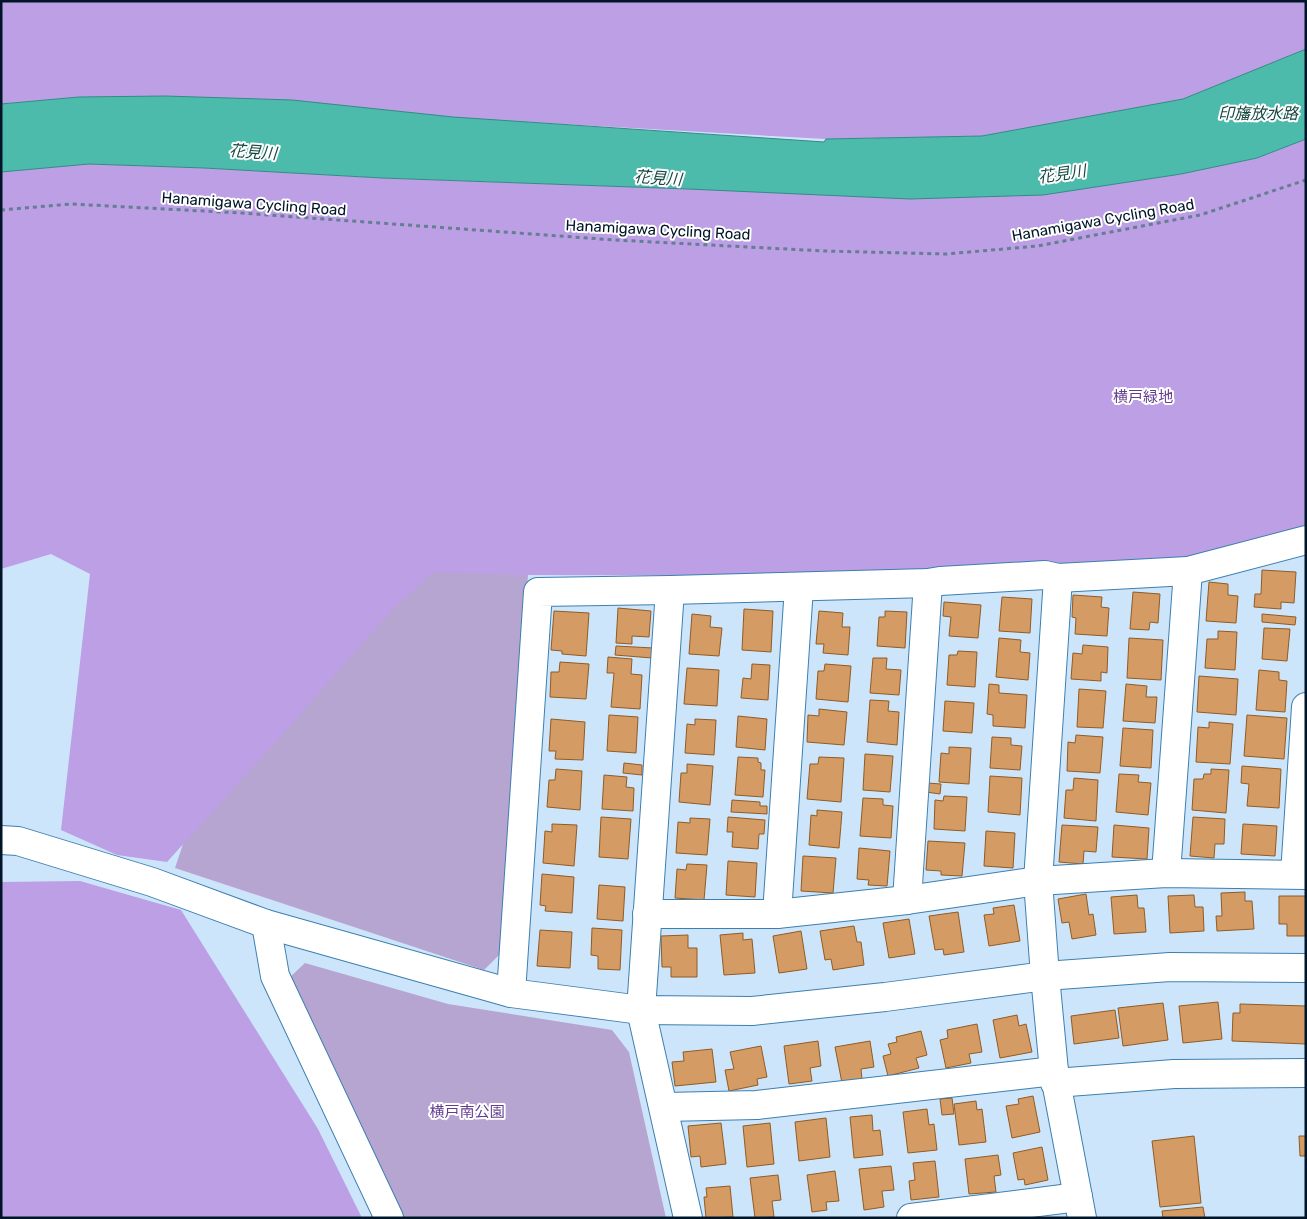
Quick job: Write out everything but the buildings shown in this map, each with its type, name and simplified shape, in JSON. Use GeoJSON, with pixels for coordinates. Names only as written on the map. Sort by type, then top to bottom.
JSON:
{"type":"FeatureCollection","features":[{"type":"Feature","properties":{"kind":"street"},"geometry":{"type":"LineString","coordinates":[[511,993],[538,592],[928,583],[1045,575],[1058,578],[1188,571],[1306,540]]}},
{"type":"Feature","properties":{"kind":"street"},"geometry":{"type":"LineString","coordinates":[[1166,873],[1188,571]]}},
{"type":"Feature","properties":{"kind":"street"},"geometry":{"type":"LineString","coordinates":[[911,1218],[1080,1207],[1054,1077],[1038,881],[1058,578]]}},
{"type":"Feature","properties":{"kind":"street"},"geometry":{"type":"LineString","coordinates":[[907,900],[928,583]]}},
{"type":"Feature","properties":{"kind":"street"},"geometry":{"type":"LineString","coordinates":[[777,914],[799,587]]}},
{"type":"Feature","properties":{"kind":"street"},"geometry":{"type":"LineString","coordinates":[[670,590],[641,1010],[688,1218]]}},
{"type":"Feature","properties":{"kind":"street"},"geometry":{"type":"LineString","coordinates":[[647,914],[777,914],[907,900],[1038,881],[1166,873],[1300,874],[1306,707]]}},
{"type":"Feature","properties":{"kind":"street"},"geometry":{"type":"LineString","coordinates":[[1,840],[18,841],[152,882],[266,924],[511,993],[641,1010],[752,1010],[885,997],[1045,976],[1170,967],[1306,968]]}},
{"type":"Feature","properties":{"kind":"street"},"geometry":{"type":"LineString","coordinates":[[266,924],[276,976],[389,1218]]}},
{"type":"Feature","properties":{"kind":"street"},"geometry":{"type":"LineString","coordinates":[[664,1107],[757,1105],[1054,1077],[1306,1073]]}},
{"type":"Feature","properties":{"kind":"path","name":"Hanamigawa Cycling Road"},"geometry":{"type":"LineString","coordinates":[[1,210],[71,204],[260,215],[615,240],[946,254],[1038,246],[1200,215],[1306,180]]}},
{"type":"Feature","properties":{"kind":"green space"},"geometry":{"type":"Polygon","coordinates":[[[1,1],[1306,1],[1306,49],[1183,99],[982,136],[826,139],[79,97],[1,104],[1,1]]]}},
{"type":"Feature","properties":{"kind":"green space"},"geometry":{"type":"Polygon","coordinates":[[[1306,139],[1306,525],[1181,560],[919,576],[528,575],[434,572],[390,612],[167,862],[117,855],[61,830],[90,574],[51,554],[1,569],[1,172],[89,164],[382,178],[688,189],[1043,195],[1181,174],[1257,158],[1306,139]]]}},
{"type":"Feature","properties":{"kind":"green space","name":"横戸緑地"},"geometry":{"type":"Polygon","coordinates":[[[733,261],[1179,556],[528,575],[503,951],[484,970],[175,868],[195,808],[733,261]]]}},
{"type":"Feature","properties":{"kind":"green space"},"geometry":{"type":"Polygon","coordinates":[[[80,881],[181,910],[318,1129],[362,1218],[1,1218],[1,882],[80,881]]]}},
{"type":"Feature","properties":{"kind":"green space","name":"横戸南公園"},"geometry":{"type":"Polygon","coordinates":[[[305,963],[448,1004],[612,1030],[629,1052],[666,1218],[398,1218],[288,979],[305,963]]]}},
{"type":"Feature","properties":{"kind":"water","name":"印旛放水路"},"geometry":{"type":"Polygon","coordinates":[[[1306,49],[1306,139],[1257,158],[1181,174],[1043,195],[910,199],[382,178],[89,164],[1,172],[1,104],[79,97],[165,96],[292,100],[453,117],[824,142],[826,139],[982,136],[1183,99],[1306,49]]]}},
{"type":"Feature","properties":{"kind":"water label","name":"花見川"},"geometry":{"type":"Point","coordinates":[253,152]}},
{"type":"Feature","properties":{"kind":"water label","name":"花見川"},"geometry":{"type":"Point","coordinates":[1062,174]}},
{"type":"Feature","properties":{"kind":"water label","name":"花見川"},"geometry":{"type":"Point","coordinates":[658,178]}}]}
